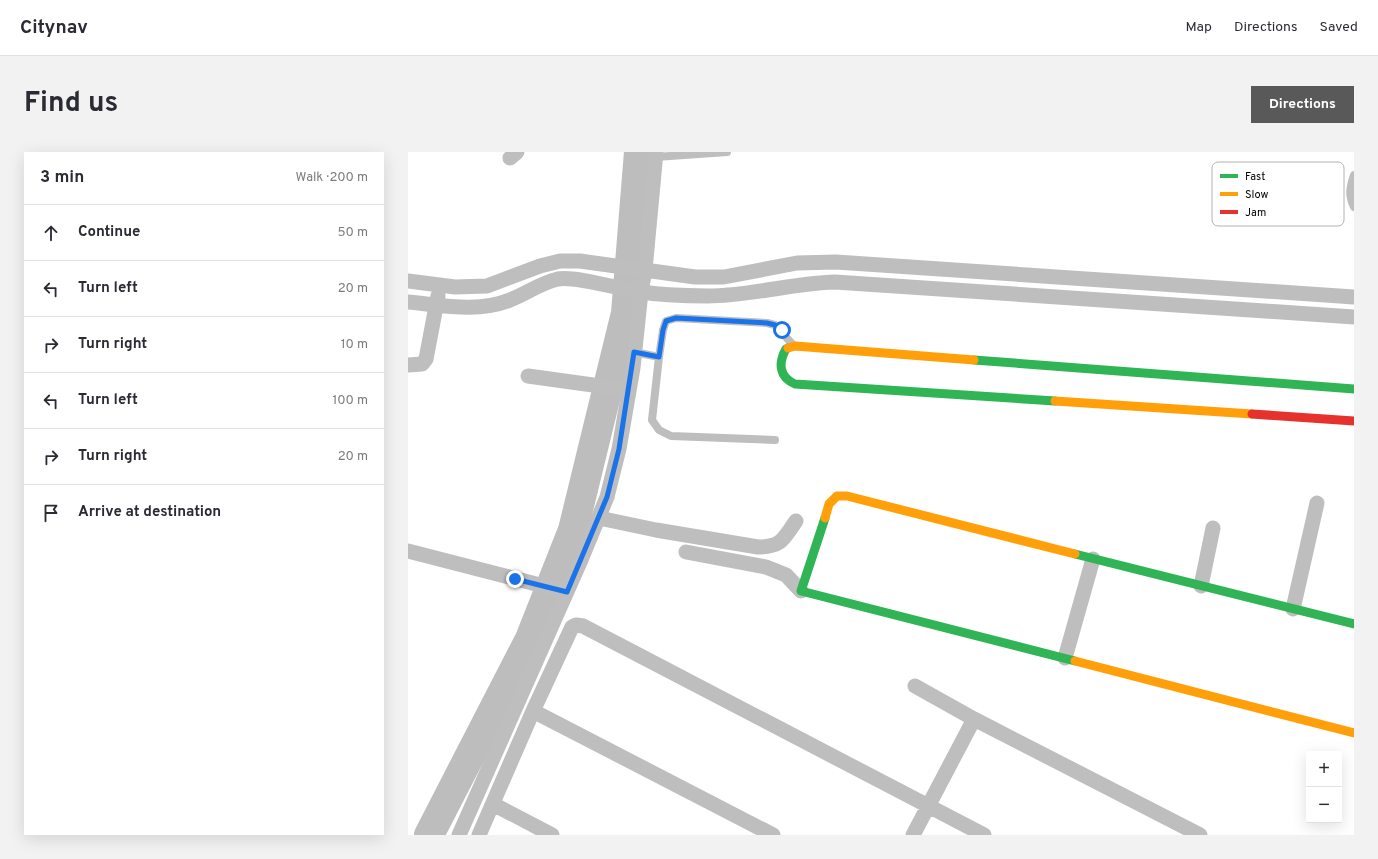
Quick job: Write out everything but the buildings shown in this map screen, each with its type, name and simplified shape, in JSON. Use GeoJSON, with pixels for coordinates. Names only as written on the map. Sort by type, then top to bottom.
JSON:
{"type":"FeatureCollection","features":[{"type":"Feature","properties":{"kind":"street"},"geometry":{"type":"LineString","coordinates":[[459,835],[563,591],[599,518],[607,497],[619,449],[629,390],[639,291],[656,154]]}},
{"type":"Feature","properties":{"kind":"street"},"geometry":{"type":"LineString","coordinates":[[408,281],[474,288],[487,286],[540,266],[560,261],[580,260],[695,277],[724,277],[797,263],[836,262],[1354,297]]}},
{"type":"Feature","properties":{"kind":"street"},"geometry":{"type":"LineString","coordinates":[[408,302],[437,305],[490,306],[510,300],[558,279],[639,291],[708,296],[742,295],[806,283],[834,282],[1354,317]]}},
{"type":"Feature","properties":{"kind":"street"},"geometry":{"type":"LineString","coordinates":[[408,365],[422,364],[426,359],[437,305],[439,285]]}},
{"type":"Feature","properties":{"kind":"street"},"geometry":{"type":"LineString","coordinates":[[1354,389],[795,346],[786,350],[780,358],[783,377],[787,382],[795,384],[1354,421]]}},
{"type":"Feature","properties":{"kind":"street"},"geometry":{"type":"LineString","coordinates":[[528,376],[629,390]]}},
{"type":"Feature","properties":{"kind":"street"},"geometry":{"type":"LineString","coordinates":[[801,591],[829,504],[837,496],[847,496],[1354,624]]}},
{"type":"Feature","properties":{"kind":"street"},"geometry":{"type":"LineString","coordinates":[[1293,609],[1317,503]]}},
{"type":"Feature","properties":{"kind":"street"},"geometry":{"type":"LineString","coordinates":[[599,518],[656,530],[758,547],[773,547],[783,539],[796,522]]}},
{"type":"Feature","properties":{"kind":"street"},"geometry":{"type":"LineString","coordinates":[[1201,586],[1213,528]]}},
{"type":"Feature","properties":{"kind":"street"},"geometry":{"type":"LineString","coordinates":[[408,550],[563,591]]}},
{"type":"Feature","properties":{"kind":"street"},"geometry":{"type":"LineString","coordinates":[[686,552],[766,567],[786,576],[801,591],[1354,733]]}},
{"type":"Feature","properties":{"kind":"street"},"geometry":{"type":"LineString","coordinates":[[1065,658],[1093,559]]}},
{"type":"Feature","properties":{"kind":"street"},"geometry":{"type":"LineString","coordinates":[[479,835],[533,711],[572,627],[576,625],[583,626],[984,835]]}},
{"type":"Feature","properties":{"kind":"street"},"geometry":{"type":"LineString","coordinates":[[915,686],[974,719],[1200,835]]}},
{"type":"Feature","properties":{"kind":"street"},"geometry":{"type":"LineString","coordinates":[[533,711],[773,835]]}},
{"type":"Feature","properties":{"kind":"street"},"geometry":{"type":"LineString","coordinates":[[913,835],[974,719]]}},
{"type":"Feature","properties":{"kind":"street"},"geometry":{"type":"LineString","coordinates":[[493,804],[552,835]]}},
{"type":"Feature","properties":{"kind":"lane"},"geometry":{"type":"LineString","coordinates":[[656,154],[727,152]]}},
{"type":"Feature","properties":{"kind":"lane"},"geometry":{"type":"LineString","coordinates":[[1354,175],[1350,187],[1350,198],[1354,207]]}},
{"type":"Feature","properties":{"kind":"lane"},"geometry":{"type":"LineString","coordinates":[[775,440],[671,436],[659,430],[652,420],[663,330],[666,321],[676,318],[767,323],[775,325],[795,346]]}},
{"type":"Feature","properties":{"kind":"lane"},"geometry":{"type":"LineString","coordinates":[[634,352],[659,357]]}},
{"type":"Feature","properties":{"kind":"waterway"},"geometry":{"type":"LineString","coordinates":[[429,835],[530,639],[573,530],[626,313],[639,152]]}},
{"type":"Feature","properties":{"kind":"traffic: fast"},"geometry":{"type":"LineString","coordinates":[[788,348],[783,354],[781,364],[783,374],[795,384],[1055,401]]}},
{"type":"Feature","properties":{"kind":"traffic: fast"},"geometry":{"type":"LineString","coordinates":[[974,360],[1354,389]]}},
{"type":"Feature","properties":{"kind":"traffic: fast"},"geometry":{"type":"LineString","coordinates":[[825,518],[801,591],[1075,661]]}},
{"type":"Feature","properties":{"kind":"traffic: fast"},"geometry":{"type":"LineString","coordinates":[[1075,554],[1354,624]]}},
{"type":"Feature","properties":{"kind":"traffic: slow"},"geometry":{"type":"LineString","coordinates":[[788,348],[795,346],[974,360]]}},
{"type":"Feature","properties":{"kind":"traffic: slow"},"geometry":{"type":"LineString","coordinates":[[1055,401],[1252,414]]}},
{"type":"Feature","properties":{"kind":"traffic: slow"},"geometry":{"type":"LineString","coordinates":[[825,518],[829,504],[837,496],[847,496],[1075,554]]}},
{"type":"Feature","properties":{"kind":"traffic: slow"},"geometry":{"type":"LineString","coordinates":[[1075,661],[1354,733]]}},
{"type":"Feature","properties":{"kind":"traffic: jam"},"geometry":{"type":"LineString","coordinates":[[1252,414],[1354,421]]}},
{"type":"Feature","properties":{"kind":"route"},"geometry":{"type":"LineString","coordinates":[[515,579],[567,592],[607,497],[619,449],[633,368],[634,352],[659,357],[663,330],[666,321],[676,318],[767,323],[775,325],[782,330]]}}]}
